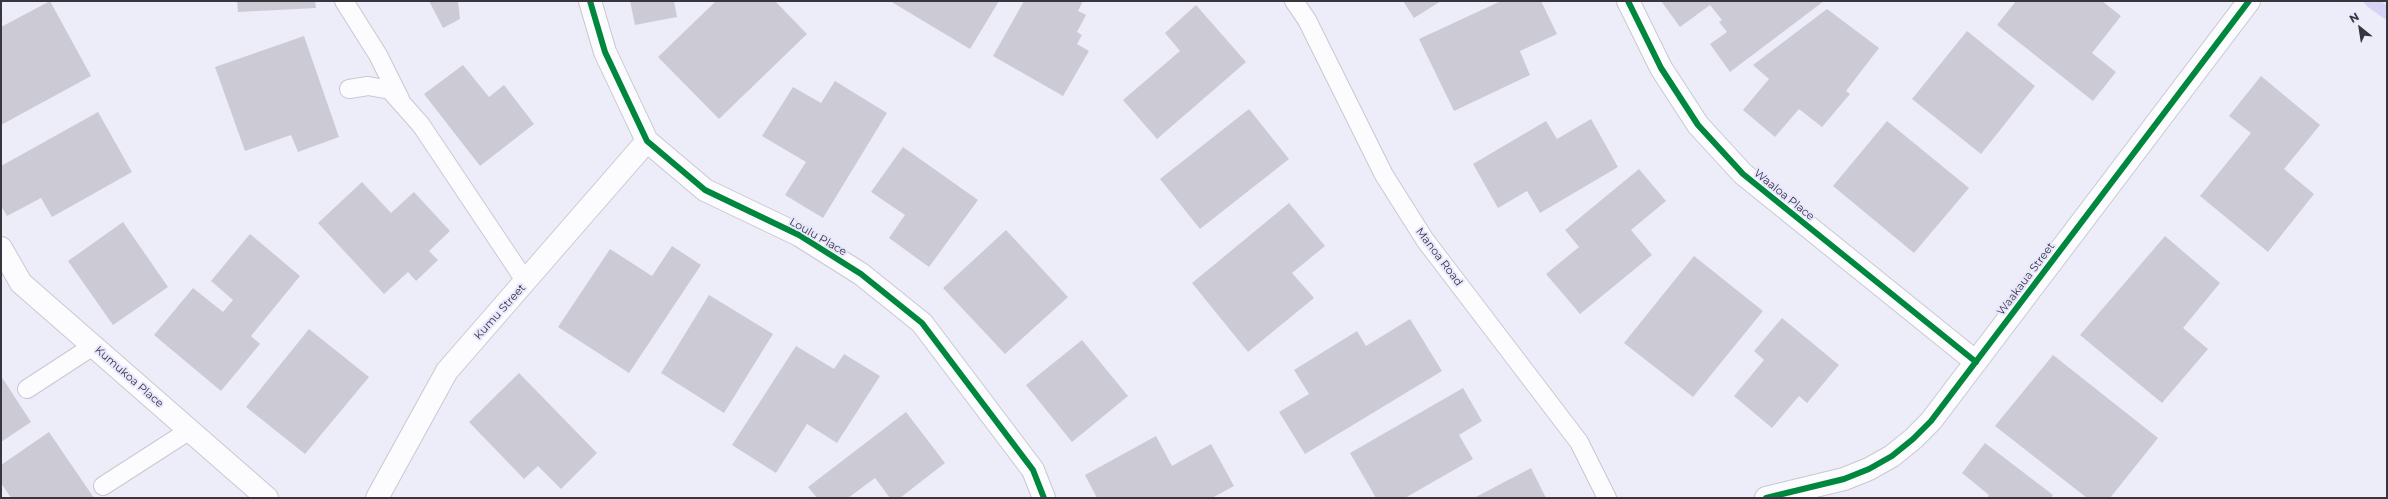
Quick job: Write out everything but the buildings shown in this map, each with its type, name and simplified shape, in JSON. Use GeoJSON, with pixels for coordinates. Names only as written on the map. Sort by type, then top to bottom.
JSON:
{"type":"FeatureCollection","features":[{"type":"Feature","properties":{"kind":"street","name":"Loulu Place"},"geometry":{"type":"LineString","coordinates":[[590,1],[605,52],[647,141],[705,190],[799,235],[861,274],[922,323],[1034,470],[1044,498]]}},
{"type":"Feature","properties":{"kind":"street","name":"Waaloa Place"},"geometry":{"type":"LineString","coordinates":[[1628,1],[1661,68],[1698,125],[1743,174],[1976,362]]}},
{"type":"Feature","properties":{"kind":"street","name":"Waakaua Street"},"geometry":{"type":"LineString","coordinates":[[1766,498],[1844,479],[1869,469],[1892,456],[1913,439],[1931,420],[1976,362],[2249,1]]}},
{"type":"Feature","properties":{"kind":"street","name":"Kumu Street"},"geometry":{"type":"LineString","coordinates":[[377,498],[447,371],[526,282],[647,141]]}},
{"type":"Feature","properties":{"kind":"street","name":"Kumukoa Place"},"geometry":{"type":"LineString","coordinates":[[1,248],[21,283],[267,498]]}},
{"type":"Feature","properties":{"kind":"lane"},"geometry":{"type":"LineString","coordinates":[[344,1],[378,55],[404,106]]}},
{"type":"Feature","properties":{"kind":"lane","name":"Manoa Road"},"geometry":{"type":"LineString","coordinates":[[1294,1],[1307,20],[1384,174],[1425,240],[1578,442],[1607,498]]}},
{"type":"Feature","properties":{"kind":"lane"},"geometry":{"type":"LineString","coordinates":[[349,89],[368,86],[390,90],[421,125],[526,282]]}},
{"type":"Feature","properties":{"kind":"lane"},"geometry":{"type":"LineString","coordinates":[[27,389],[93,346]]}},
{"type":"Feature","properties":{"kind":"lane"},"geometry":{"type":"LineString","coordinates":[[103,486],[190,430]]}},
{"type":"Feature","properties":{"kind":"waterway"},"geometry":{"type":"LineString","coordinates":[[2370,1],[2387,13]]}},
{"type":"Feature","properties":{"kind":"cycle path"},"geometry":{"type":"LineString","coordinates":[[590,1],[605,52],[647,141],[705,190],[799,235],[861,274],[922,323],[1033,470],[1044,498]]}},
{"type":"Feature","properties":{"kind":"cycle path"},"geometry":{"type":"LineString","coordinates":[[1628,1],[1661,68],[1698,125],[1743,174],[1976,362]]}},
{"type":"Feature","properties":{"kind":"cycle path"},"geometry":{"type":"LineString","coordinates":[[1766,498],[1844,479],[1869,469],[1892,456],[1913,439],[1931,421],[2249,1]]}}]}
